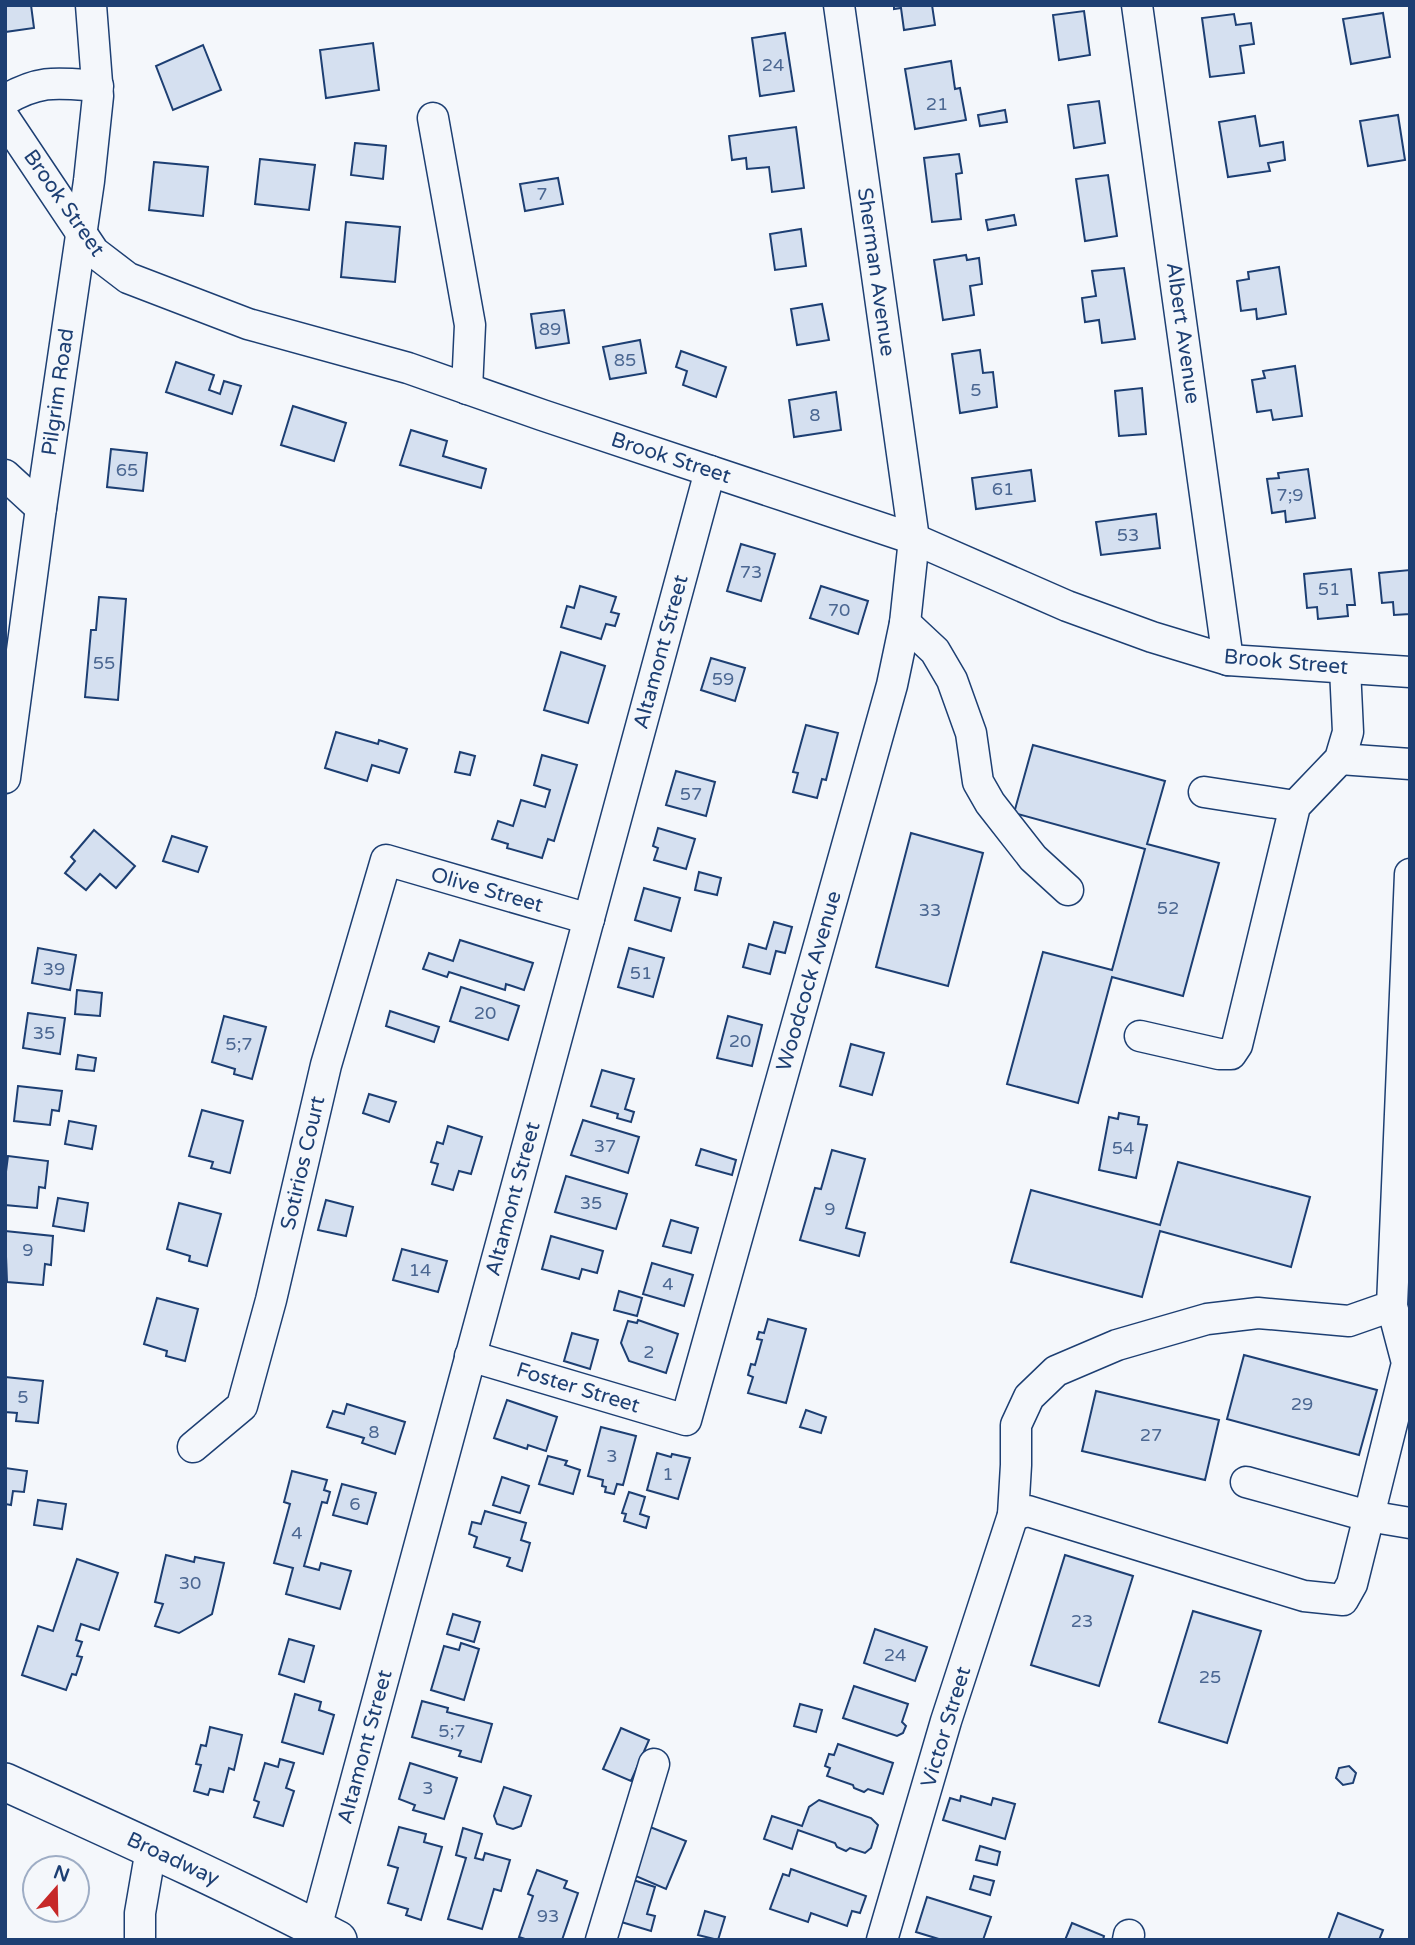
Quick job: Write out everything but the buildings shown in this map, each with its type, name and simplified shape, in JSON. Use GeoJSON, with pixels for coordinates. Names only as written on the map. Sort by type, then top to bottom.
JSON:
{"type":"FeatureCollection","features":[{"type":"Feature","properties":{"kind":"main road","name":"Broadway"},"geometry":{"type":"LineString","coordinates":[[5,1783],[151,1849],[327,1934]]}},
{"type":"Feature","properties":{"kind":"street","name":"Pilgrim Road"},"geometry":{"type":"LineString","coordinates":[[5,778],[99,96],[91,5]]}},
{"type":"Feature","properties":{"kind":"street","name":"Sherman Avenue"},"geometry":{"type":"LineString","coordinates":[[839,5],[914,539]]}},
{"type":"Feature","properties":{"kind":"street","name":"Albert Avenue"},"geometry":{"type":"LineString","coordinates":[[1137,5],[1228,660]]}},
{"type":"Feature","properties":{"kind":"street"},"geometry":{"type":"LineString","coordinates":[[5,100],[44,83],[98,86]]}},
{"type":"Feature","properties":{"kind":"street"},"geometry":{"type":"LineString","coordinates":[[433,118],[470,325],[467,389]]}},
{"type":"Feature","properties":{"kind":"street","name":"Brook Street"},"geometry":{"type":"LineString","coordinates":[[5,119],[94,252],[128,278],[248,324],[408,368],[914,539],[1067,606],[1152,637],[1228,660],[1410,671]]}},
{"type":"Feature","properties":{"kind":"street","name":"Altamont Street"},"geometry":{"type":"LineString","coordinates":[[327,1934],[470,1356],[710,471]]}},
{"type":"Feature","properties":{"kind":"street"},"geometry":{"type":"LineString","coordinates":[[5,475],[41,508]]}},
{"type":"Feature","properties":{"kind":"street","name":"Woodcock Avenue"},"geometry":{"type":"LineString","coordinates":[[686,1420],[892,685],[905,623],[914,539]]}},
{"type":"Feature","properties":{"kind":"street"},"geometry":{"type":"LineString","coordinates":[[905,623],[936,651],[952,680],[971,733],[978,782],[984,792],[1033,858],[1068,890]]}},
{"type":"Feature","properties":{"kind":"street"},"geometry":{"type":"LineString","coordinates":[[1140,1037],[1219,1054],[1231,1054],[1237,1045],[1295,806],[1340,760],[1348,733],[1345,668]]}},
{"type":"Feature","properties":{"kind":"street"},"geometry":{"type":"LineString","coordinates":[[1340,760],[1410,764]]}},
{"type":"Feature","properties":{"kind":"street"},"geometry":{"type":"LineString","coordinates":[[1204,792],[1295,806]]}},
{"type":"Feature","properties":{"kind":"street","name":"Olive Street"},"geometry":{"type":"LineString","coordinates":[[386,860],[589,919]]}},
{"type":"Feature","properties":{"kind":"street","name":"Sotirios Court"},"geometry":{"type":"LineString","coordinates":[[193,1447],[242,1406],[271,1300],[326,1065],[386,860]]}},
{"type":"Feature","properties":{"kind":"street"},"geometry":{"type":"LineString","coordinates":[[1013,1515],[1028,1511],[1304,1595],[1343,1600],[1352,1584],[1408,1364],[1392,1306],[1410,874]]}},
{"type":"Feature","properties":{"kind":"street","name":"Victor Street"},"geometry":{"type":"LineString","coordinates":[[882,1940],[946,1721],[1013,1515],[1016,1425],[1029,1397],[1056,1371],[1117,1345],[1207,1319],[1258,1313],[1349,1321],[1392,1306]]}},
{"type":"Feature","properties":{"kind":"street","name":"Foster Street"},"geometry":{"type":"LineString","coordinates":[[470,1356],[686,1420]]}},
{"type":"Feature","properties":{"kind":"street"},"geometry":{"type":"LineString","coordinates":[[1246,1482],[1368,1516],[1410,1523]]}},
{"type":"Feature","properties":{"kind":"street"},"geometry":{"type":"LineString","coordinates":[[601,1940],[654,1764]]}},
{"type":"Feature","properties":{"kind":"street"},"geometry":{"type":"LineString","coordinates":[[140,1940],[140,1913],[151,1849]]}}]}
